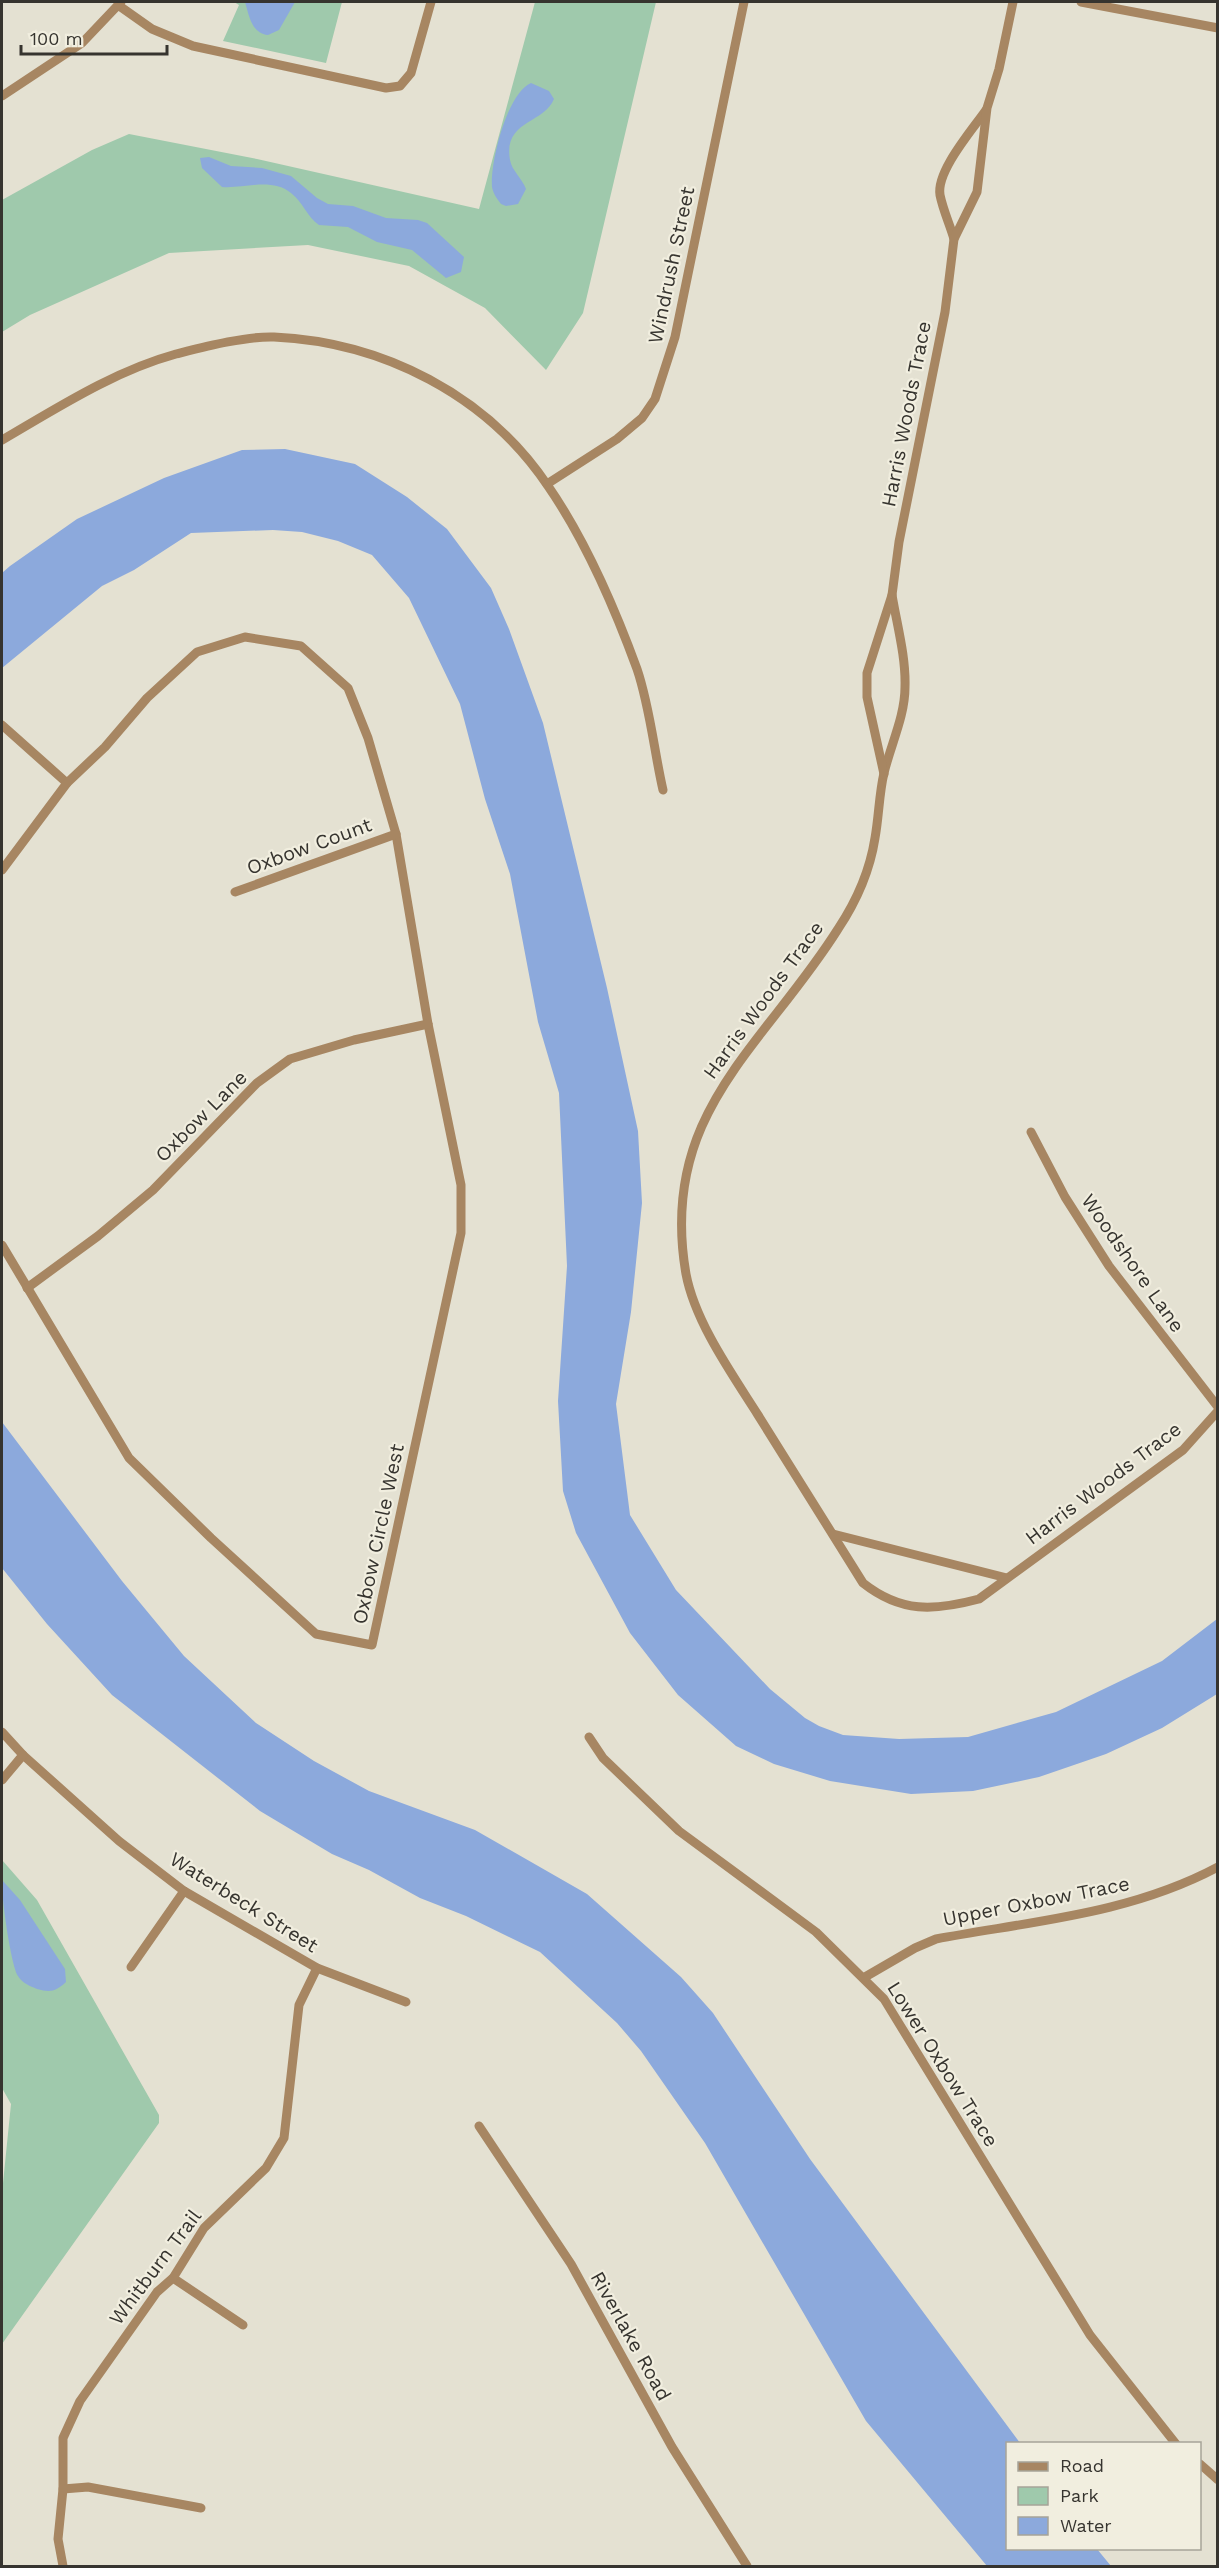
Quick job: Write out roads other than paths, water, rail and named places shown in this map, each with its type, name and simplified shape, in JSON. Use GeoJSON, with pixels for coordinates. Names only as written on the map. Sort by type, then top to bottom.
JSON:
{"type":"FeatureCollection","features":[{"type":"Feature","properties":{"kind":"street"},"geometry":{"type":"LineString","coordinates":[[2,96],[82,43],[119,3],[152,29],[193,46],[386,88],[400,86],[411,73],[431,2]]}},
{"type":"Feature","properties":{"kind":"street","name":"Windrush Street"},"geometry":{"type":"LineString","coordinates":[[547,484],[617,440],[642,418],[655,399],[675,338],[744,2]]}},
{"type":"Feature","properties":{"kind":"street","name":"Harris Woods Trace"},"geometry":{"type":"LineString","coordinates":[[884,774],[867,697],[867,680],[891,595],[899,542],[945,312],[954,239],[977,192],[987,108],[999,69],[1013,2]]}},
{"type":"Feature","properties":{"kind":"street"},"geometry":{"type":"LineString","coordinates":[[1081,2],[1218,28]]}},
{"type":"Feature","properties":{"kind":"street","name":"Harris Woods Trace"},"geometry":{"type":"LineString","coordinates":[[954,239],[940,194],[942,179],[948,165],[987,108]]}},
{"type":"Feature","properties":{"kind":"street"},"geometry":{"type":"LineString","coordinates":[[2,440],[116,376],[175,354],[273,337],[352,349],[394,362],[451,390],[482,413],[515,444],[547,484],[570,519],[602,584],[638,672],[663,790]]}},
{"type":"Feature","properties":{"kind":"street","name":"Harris Woods Trace"},"geometry":{"type":"LineString","coordinates":[[891,595],[905,666],[906,690],[884,774],[875,840],[868,867],[839,929],[740,1057],[713,1100],[690,1162],[684,1199],[686,1275],[699,1310],[722,1359],[863,1583],[877,1594],[898,1604],[927,1608],[952,1606],[979,1599],[1183,1449],[1218,1409]]}},
{"type":"Feature","properties":{"kind":"street","name":"Oxbow Circle West"},"geometry":{"type":"LineString","coordinates":[[2,1245],[129,1458],[211,1538],[316,1634],[372,1645],[461,1233],[461,1185],[428,1024],[396,834],[368,738],[348,688],[302,646],[245,637],[197,652],[147,698],[105,747],[67,783]]}},
{"type":"Feature","properties":{"kind":"street"},"geometry":{"type":"LineString","coordinates":[[2,724],[67,783],[2,870]]}},
{"type":"Feature","properties":{"kind":"street","name":"Oxbow Count"},"geometry":{"type":"LineString","coordinates":[[235,892],[396,834]]}},
{"type":"Feature","properties":{"kind":"street","name":"Oxbow Lane"},"geometry":{"type":"LineString","coordinates":[[27,1288],[98,1236],[153,1190],[258,1083],[290,1059],[354,1040],[428,1024]]}},
{"type":"Feature","properties":{"kind":"street","name":"Woodshore Lane"},"geometry":{"type":"LineString","coordinates":[[1031,1132],[1065,1197],[1109,1266],[1218,1409]]}},
{"type":"Feature","properties":{"kind":"street"},"geometry":{"type":"LineString","coordinates":[[833,1534],[1007,1578]]}},
{"type":"Feature","properties":{"kind":"street","name":"Waterbeck Street"},"geometry":{"type":"LineString","coordinates":[[2,1732],[22,1755],[119,1841],[184,1891],[317,1968],[406,2002]]}},
{"type":"Feature","properties":{"kind":"street","name":"Lower Oxbow Trace"},"geometry":{"type":"LineString","coordinates":[[589,1737],[603,1758],[679,1831],[808,1926],[865,1977],[885,1999],[1090,2335],[1174,2442]]}},
{"type":"Feature","properties":{"kind":"street"},"geometry":{"type":"LineString","coordinates":[[2,1780],[22,1755]]}},
{"type":"Feature","properties":{"kind":"street","name":"Upper Oxbow Trace"},"geometry":{"type":"LineString","coordinates":[[865,1977],[915,1948],[936,1939],[1095,1912],[1188,1883],[1218,1867]]}},
{"type":"Feature","properties":{"kind":"street"},"geometry":{"type":"LineString","coordinates":[[131,1967],[184,1891]]}},
{"type":"Feature","properties":{"kind":"street","name":"Whitburn Trail"},"geometry":{"type":"LineString","coordinates":[[63,2566],[58,2540],[63,2489],[63,2438],[80,2400],[157,2292],[173,2278],[204,2228],[266,2168],[284,2138],[299,2005],[317,1968]]}},
{"type":"Feature","properties":{"kind":"street","name":"Riverlake Road"},"geometry":{"type":"LineString","coordinates":[[479,2126],[571,2264],[672,2447],[747,2566]]}},
{"type":"Feature","properties":{"kind":"street"},"geometry":{"type":"LineString","coordinates":[[173,2278],[243,2325]]}},
{"type":"Feature","properties":{"kind":"street"},"geometry":{"type":"LineString","coordinates":[[1201,2465],[1218,2480]]}},
{"type":"Feature","properties":{"kind":"street"},"geometry":{"type":"LineString","coordinates":[[63,2489],[88,2487],[201,2508]]}},
{"type":"Feature","properties":{"kind":"water"},"geometry":{"type":"Polygon","coordinates":[[[245,2],[295,2],[279,30],[268,35],[262,34],[254,27],[245,2]]]}},
{"type":"Feature","properties":{"kind":"water"},"geometry":{"type":"Polygon","coordinates":[[[531,83],[549,91],[554,99],[549,107],[518,130],[513,137],[509,147],[510,160],[526,189],[518,204],[506,206],[501,204],[493,189],[492,176],[497,146],[514,100],[522,89],[531,83]]]}},
{"type":"Feature","properties":{"kind":"water"},"geometry":{"type":"Polygon","coordinates":[[[209,157],[231,166],[262,168],[291,176],[317,198],[328,204],[353,206],[386,218],[418,220],[427,223],[464,257],[461,272],[446,278],[412,250],[377,242],[348,227],[319,225],[295,197],[283,188],[266,185],[222,187],[202,168],[200,158],[209,157]]]}},
{"type":"Feature","properties":{"kind":"water"},"geometry":{"type":"Polygon","coordinates":[[[285,449],[355,464],[407,497],[447,529],[491,588],[509,629],[543,723],[607,988],[638,1131],[642,1203],[631,1312],[616,1404],[630,1515],[676,1590],[770,1689],[805,1718],[843,1735],[899,1739],[968,1737],[1056,1712],[1162,1661],[1217,1619],[1217,1694],[1162,1728],[1106,1754],[1039,1777],[973,1791],[911,1794],[830,1781],[774,1764],[736,1746],[678,1695],[630,1633],[576,1533],[563,1491],[558,1401],[567,1266],[559,1093],[538,1022],[510,874],[485,799],[460,704],[409,598],[372,555],[338,541],[302,532],[273,530],[191,533],[134,570],[102,586],[2,668],[2,573],[10,566],[77,519],[164,478],[242,450],[285,449]]]}},
{"type":"Feature","properties":{"kind":"water"},"geometry":{"type":"Polygon","coordinates":[[[2,1422],[122,1581],[184,1656],[256,1723],[314,1761],[369,1791],[475,1830],[587,1894],[681,1977],[713,2013],[810,2159],[1019,2442],[1006,2442],[1006,2550],[1098,2550],[1111,2566],[987,2566],[866,2421],[705,2143],[641,2051],[617,2023],[540,1952],[466,1916],[420,1898],[369,1870],[332,1854],[260,1811],[112,1695],[47,1624],[2,1568],[2,1422]]]}},
{"type":"Feature","properties":{"kind":"water"},"geometry":{"type":"Polygon","coordinates":[[[2,1880],[20,1900],[65,1969],[66,1982],[56,1989],[46,1991],[37,1989],[18,1976],[7,1930],[2,1880]]]}}]}
